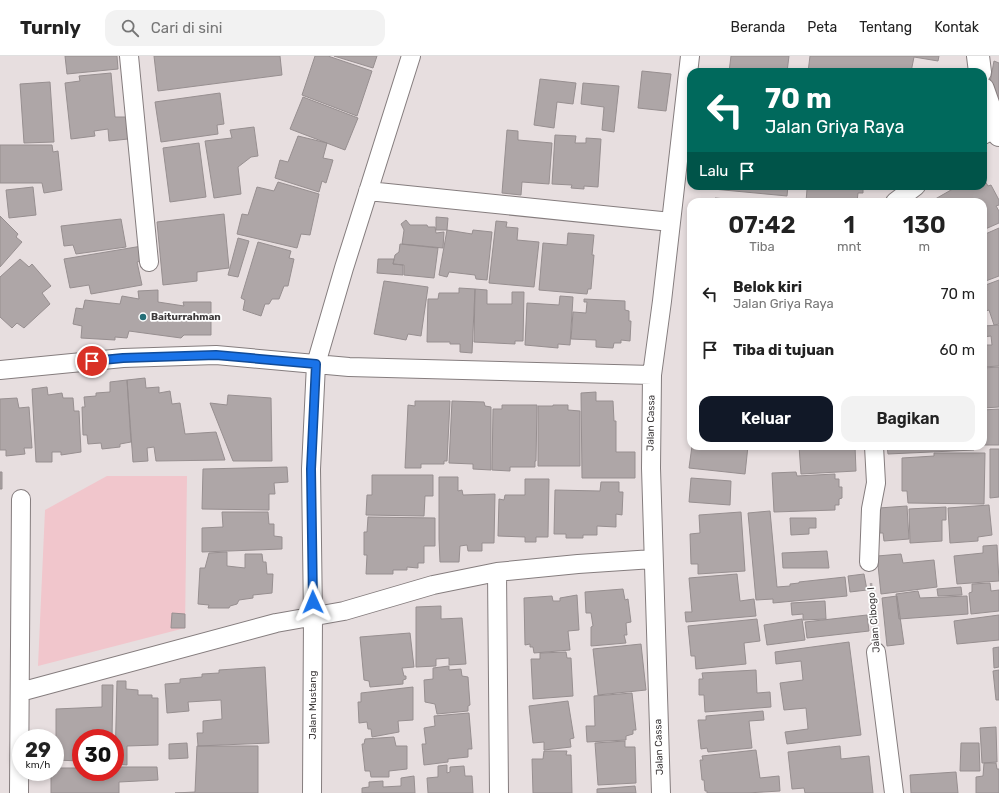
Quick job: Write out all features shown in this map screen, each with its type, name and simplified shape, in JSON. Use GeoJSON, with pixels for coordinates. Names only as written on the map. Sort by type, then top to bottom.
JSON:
{"type":"FeatureCollection","features":[{"type":"Feature","properties":{"kind":"street"},"geometry":{"type":"LineString","coordinates":[[129,56],[149,262]]}},
{"type":"Feature","properties":{"kind":"street","name":"Jalan Mustang"},"geometry":{"type":"LineString","coordinates":[[312,793],[313,617],[311,469],[316,364],[368,191],[411,56]]}},
{"type":"Feature","properties":{"kind":"street","name":"Jalan Cassa"},"geometry":{"type":"LineString","coordinates":[[689,68],[690,56]]}},
{"type":"Feature","properties":{"kind":"street"},"geometry":{"type":"LineString","coordinates":[[978,56],[980,68]]}},
{"type":"Feature","properties":{"kind":"street","name":"Jalan Cassa"},"geometry":{"type":"LineString","coordinates":[[661,793],[651,468],[652,375],[687,82]]}},
{"type":"Feature","properties":{"kind":"street"},"geometry":{"type":"LineString","coordinates":[[987,107],[993,133]]}},
{"type":"Feature","properties":{"kind":"street"},"geometry":{"type":"LineString","coordinates":[[900,198],[911,190]]}},
{"type":"Feature","properties":{"kind":"street"},"geometry":{"type":"LineString","coordinates":[[368,191],[671,222]]}},
{"type":"Feature","properties":{"kind":"street"},"geometry":{"type":"LineString","coordinates":[[4,366],[123,358],[216,355],[349,367],[652,375]]}},
{"type":"Feature","properties":{"kind":"street"},"geometry":{"type":"LineString","coordinates":[[869,562],[871,509],[876,482],[874,450]]}},
{"type":"Feature","properties":{"kind":"street"},"geometry":{"type":"LineString","coordinates":[[19,793],[21,499]]}},
{"type":"Feature","properties":{"kind":"street"},"geometry":{"type":"LineString","coordinates":[[20,692],[276,623],[344,611],[434,585],[497,572],[578,564],[653,559]]}},
{"type":"Feature","properties":{"kind":"street"},"geometry":{"type":"LineString","coordinates":[[497,572],[499,793]]}},
{"type":"Feature","properties":{"kind":"street","name":"Jalan Cibogo I"},"geometry":{"type":"LineString","coordinates":[[876,652],[894,793]]}},
{"type":"Feature","properties":{"kind":"path","name":"Jalan Cibogo I"},"geometry":{"type":"LineString","coordinates":[[869,562],[876,652]]}},
{"type":"Feature","properties":{"kind":"shaded area"},"geometry":{"type":"Polygon","coordinates":[[[107,476],[187,476],[185,628],[38,666],[45,510],[107,476]]]}},
{"type":"Feature","properties":{"kind":"building"},"geometry":{"type":"Polygon","coordinates":[[[65,56],[117,56],[118,69],[67,74],[65,56]]]}},
{"type":"Feature","properties":{"kind":"building"},"geometry":{"type":"Polygon","coordinates":[[[154,56],[280,56],[282,75],[158,91],[154,56]]]}},
{"type":"Feature","properties":{"kind":"building"},"geometry":{"type":"Polygon","coordinates":[[[315,56],[328,56],[372,71],[357,116],[302,95],[315,56]]]}},
{"type":"Feature","properties":{"kind":"building"},"geometry":{"type":"Polygon","coordinates":[[[334,56],[377,56],[373,68],[334,56]]]}},
{"type":"Feature","properties":{"kind":"building"},"geometry":{"type":"Polygon","coordinates":[[[731,56],[789,56],[788,68],[730,68],[731,56]]]}},
{"type":"Feature","properties":{"kind":"building"},"geometry":{"type":"Polygon","coordinates":[[[810,56],[939,56],[938,61],[914,57],[912,68],[808,68],[810,56]]]}},
{"type":"Feature","properties":{"kind":"building"},"geometry":{"type":"Polygon","coordinates":[[[994,61],[999,63],[999,108],[990,82],[994,61]]]}},
{"type":"Feature","properties":{"kind":"building"},"geometry":{"type":"Polygon","coordinates":[[[642,71],[671,74],[666,111],[638,108],[642,71]]]}},
{"type":"Feature","properties":{"kind":"building"},"geometry":{"type":"Polygon","coordinates":[[[111,73],[115,117],[126,117],[128,139],[109,141],[108,129],[94,131],[95,136],[71,139],[65,83],[80,81],[79,76],[111,73]]]}},
{"type":"Feature","properties":{"kind":"building"},"geometry":{"type":"Polygon","coordinates":[[[540,79],[576,83],[573,104],[557,102],[554,128],[534,125],[540,79]]]}},
{"type":"Feature","properties":{"kind":"building"},"geometry":{"type":"Polygon","coordinates":[[[50,82],[54,142],[24,143],[20,84],[50,82]]]}},
{"type":"Feature","properties":{"kind":"building"},"geometry":{"type":"Polygon","coordinates":[[[583,83],[619,86],[614,132],[602,130],[604,107],[581,104],[583,83]]]}},
{"type":"Feature","properties":{"kind":"building"},"geometry":{"type":"Polygon","coordinates":[[[220,93],[224,124],[217,125],[218,134],[161,142],[155,102],[220,93]]]}},
{"type":"Feature","properties":{"kind":"building"},"geometry":{"type":"Polygon","coordinates":[[[303,97],[358,118],[345,150],[290,129],[303,97]]]}},
{"type":"Feature","properties":{"kind":"building"},"geometry":{"type":"Polygon","coordinates":[[[254,127],[258,156],[251,157],[238,167],[241,194],[214,198],[205,141],[232,138],[230,130],[254,127]]]}},
{"type":"Feature","properties":{"kind":"building"},"geometry":{"type":"Polygon","coordinates":[[[507,130],[518,131],[518,140],[552,143],[549,184],[522,182],[521,195],[502,193],[507,130]]]}},
{"type":"Feature","properties":{"kind":"building"},"geometry":{"type":"Polygon","coordinates":[[[555,135],[576,136],[575,143],[586,143],[586,138],[601,139],[598,187],[584,186],[584,189],[571,188],[572,185],[552,184],[555,135]]]}},
{"type":"Feature","properties":{"kind":"building"},"geometry":{"type":"Polygon","coordinates":[[[298,136],[327,143],[323,158],[333,160],[326,183],[322,181],[319,192],[275,178],[280,160],[288,162],[298,136]]]}},
{"type":"Feature","properties":{"kind":"building"},"geometry":{"type":"Polygon","coordinates":[[[199,143],[206,197],[170,202],[163,148],[199,143]]]}},
{"type":"Feature","properties":{"kind":"building"},"geometry":{"type":"Polygon","coordinates":[[[0,145],[52,145],[53,152],[58,151],[62,190],[44,193],[42,183],[0,183],[0,145]]]}},
{"type":"Feature","properties":{"kind":"building"},"geometry":{"type":"Polygon","coordinates":[[[278,182],[319,194],[310,235],[301,234],[297,248],[237,234],[242,214],[248,215],[257,187],[274,191],[278,182]]]}},
{"type":"Feature","properties":{"kind":"building"},"geometry":{"type":"Polygon","coordinates":[[[987,184],[988,186],[991,185],[999,200],[999,205],[996,206],[999,211],[999,223],[987,228],[987,198],[937,198],[951,190],[987,190],[987,184]]]}},
{"type":"Feature","properties":{"kind":"building"},"geometry":{"type":"Polygon","coordinates":[[[33,187],[36,215],[9,218],[6,190],[33,187]]]}},
{"type":"Feature","properties":{"kind":"building"},"geometry":{"type":"Polygon","coordinates":[[[724,190],[788,190],[787,196],[724,190]]]}},
{"type":"Feature","properties":{"kind":"building"},"geometry":{"type":"Polygon","coordinates":[[[807,190],[863,190],[863,193],[858,193],[857,198],[806,198],[807,190]]]}},
{"type":"Feature","properties":{"kind":"building"},"geometry":{"type":"Polygon","coordinates":[[[224,214],[229,268],[197,272],[197,281],[163,285],[157,222],[224,214]]]}},
{"type":"Feature","properties":{"kind":"building"},"geometry":{"type":"Polygon","coordinates":[[[0,216],[18,234],[16,237],[22,242],[0,267],[0,216]]]}},
{"type":"Feature","properties":{"kind":"building"},"geometry":{"type":"Polygon","coordinates":[[[436,217],[448,218],[447,230],[436,230],[436,217]]]}},
{"type":"Feature","properties":{"kind":"building"},"geometry":{"type":"Polygon","coordinates":[[[121,219],[126,247],[76,254],[73,245],[64,246],[61,226],[121,219]]]}},
{"type":"Feature","properties":{"kind":"building"},"geometry":{"type":"Polygon","coordinates":[[[406,220],[410,225],[427,225],[428,227],[435,227],[436,233],[444,232],[443,248],[402,244],[404,230],[401,224],[406,220]]]}},
{"type":"Feature","properties":{"kind":"building"},"geometry":{"type":"Polygon","coordinates":[[[496,221],[507,222],[506,227],[518,228],[517,240],[539,242],[534,287],[489,283],[496,221]]]}},
{"type":"Feature","properties":{"kind":"building"},"geometry":{"type":"Polygon","coordinates":[[[999,228],[999,276],[987,280],[987,233],[999,228]]]}},
{"type":"Feature","properties":{"kind":"building"},"geometry":{"type":"Polygon","coordinates":[[[447,230],[472,234],[473,230],[492,232],[487,280],[476,279],[475,275],[449,272],[447,277],[439,275],[447,230]]]}},
{"type":"Feature","properties":{"kind":"building"},"geometry":{"type":"Polygon","coordinates":[[[568,233],[594,235],[591,289],[588,289],[587,294],[539,290],[543,243],[567,245],[568,233]]]}},
{"type":"Feature","properties":{"kind":"building"},"geometry":{"type":"Polygon","coordinates":[[[238,238],[249,241],[238,277],[228,275],[238,238]]]}},
{"type":"Feature","properties":{"kind":"building"},"geometry":{"type":"Polygon","coordinates":[[[258,242],[291,251],[289,258],[294,259],[288,286],[284,286],[279,299],[272,299],[269,304],[265,304],[261,316],[243,310],[245,300],[241,298],[258,242]]]}},
{"type":"Feature","properties":{"kind":"building"},"geometry":{"type":"Polygon","coordinates":[[[400,244],[438,248],[434,278],[404,275],[404,265],[393,264],[395,255],[399,252],[400,244]]]}},
{"type":"Feature","properties":{"kind":"building"},"geometry":{"type":"Polygon","coordinates":[[[142,246],[145,260],[137,262],[142,285],[91,294],[89,285],[70,288],[64,259],[142,246]]]}},
{"type":"Feature","properties":{"kind":"building"},"geometry":{"type":"Polygon","coordinates":[[[20,259],[29,267],[32,264],[51,286],[42,293],[50,304],[24,328],[17,323],[12,328],[0,317],[0,277],[20,259]]]}},
{"type":"Feature","properties":{"kind":"building"},"geometry":{"type":"Polygon","coordinates":[[[378,259],[394,259],[393,264],[403,265],[403,275],[377,273],[378,259]]]}},
{"type":"Feature","properties":{"kind":"building"},"geometry":{"type":"Polygon","coordinates":[[[999,280],[999,324],[994,325],[989,310],[987,311],[987,284],[999,280]]]}},
{"type":"Feature","properties":{"kind":"building"},"geometry":{"type":"Polygon","coordinates":[[[384,281],[428,287],[421,336],[408,334],[406,340],[374,334],[384,281]]]}},
{"type":"Feature","properties":{"kind":"building"},"geometry":{"type":"Polygon","coordinates":[[[459,288],[475,289],[472,353],[460,352],[460,344],[450,344],[450,342],[427,342],[428,299],[438,299],[439,293],[459,293],[459,288]]]}},
{"type":"Feature","properties":{"kind":"building"},"geometry":{"type":"Polygon","coordinates":[[[475,289],[487,290],[487,304],[512,304],[512,292],[524,292],[523,341],[515,341],[515,344],[474,342],[475,289]]]}},
{"type":"Feature","properties":{"kind":"building","name":"Baiturrahman"},"geometry":{"type":"Polygon","coordinates":[[[158,290],[158,302],[184,306],[183,302],[211,302],[211,335],[184,335],[181,338],[129,331],[127,338],[115,337],[115,340],[81,338],[82,326],[73,324],[76,308],[83,309],[85,300],[120,304],[122,296],[139,299],[138,291],[158,290]]]}},
{"type":"Feature","properties":{"kind":"building"},"geometry":{"type":"Polygon","coordinates":[[[560,296],[573,297],[570,345],[558,344],[558,348],[525,345],[527,303],[559,305],[560,296]]]}},
{"type":"Feature","properties":{"kind":"building"},"geometry":{"type":"Polygon","coordinates":[[[584,299],[625,301],[625,310],[629,311],[629,321],[631,321],[630,341],[621,340],[621,343],[614,343],[613,348],[596,347],[596,340],[571,339],[573,312],[586,313],[587,302],[584,302],[584,299]]]}},
{"type":"Feature","properties":{"kind":"building"},"geometry":{"type":"Polygon","coordinates":[[[999,325],[999,366],[987,367],[987,345],[992,345],[991,336],[987,336],[987,326],[999,325]]]}},
{"type":"Feature","properties":{"kind":"building"},"geometry":{"type":"Polygon","coordinates":[[[999,367],[999,407],[987,408],[987,368],[999,367]]]}},
{"type":"Feature","properties":{"kind":"building"},"geometry":{"type":"Polygon","coordinates":[[[145,378],[146,388],[159,387],[159,393],[170,391],[172,404],[180,403],[185,434],[216,432],[225,460],[156,461],[154,447],[147,448],[148,461],[133,462],[127,380],[145,378]]]}},
{"type":"Feature","properties":{"kind":"building"},"geometry":{"type":"Polygon","coordinates":[[[127,380],[131,442],[120,444],[120,447],[102,449],[101,443],[88,444],[87,435],[83,435],[82,407],[85,407],[84,397],[96,396],[96,393],[110,392],[110,382],[127,380]]]}},
{"type":"Feature","properties":{"kind":"building"},"geometry":{"type":"Polygon","coordinates":[[[47,387],[48,395],[62,393],[63,398],[73,398],[74,411],[79,411],[81,452],[61,455],[61,452],[52,452],[52,462],[36,462],[32,389],[47,387]]]}},
{"type":"Feature","properties":{"kind":"building"},"geometry":{"type":"Polygon","coordinates":[[[596,392],[596,401],[613,401],[614,421],[616,421],[616,452],[635,452],[635,478],[582,478],[581,393],[596,392]]]}},
{"type":"Feature","properties":{"kind":"building"},"geometry":{"type":"Polygon","coordinates":[[[228,395],[271,398],[272,461],[233,461],[210,403],[227,405],[228,395]]]}},
{"type":"Feature","properties":{"kind":"building"},"geometry":{"type":"Polygon","coordinates":[[[17,398],[19,408],[29,407],[32,448],[24,448],[25,454],[6,456],[6,450],[0,450],[0,399],[17,398]]]}},
{"type":"Feature","properties":{"kind":"building"},"geometry":{"type":"Polygon","coordinates":[[[415,401],[450,401],[447,461],[444,461],[444,464],[421,464],[421,468],[405,468],[408,405],[415,406],[415,401]]]}},
{"type":"Feature","properties":{"kind":"building"},"geometry":{"type":"Polygon","coordinates":[[[452,401],[484,402],[485,406],[491,407],[491,470],[473,469],[473,464],[449,463],[452,401]]]}},
{"type":"Feature","properties":{"kind":"building"},"geometry":{"type":"Polygon","coordinates":[[[502,405],[537,405],[535,467],[510,467],[510,471],[492,470],[493,409],[502,409],[502,405]]]}},
{"type":"Feature","properties":{"kind":"building"},"geometry":{"type":"Polygon","coordinates":[[[568,405],[568,410],[580,411],[580,466],[538,466],[538,406],[568,405]]]}},
{"type":"Feature","properties":{"kind":"building"},"geometry":{"type":"Polygon","coordinates":[[[999,409],[999,445],[987,445],[987,410],[999,409]]]}},
{"type":"Feature","properties":{"kind":"building"},"geometry":{"type":"Polygon","coordinates":[[[990,449],[999,449],[999,497],[990,498],[990,449]]]}},
{"type":"Feature","properties":{"kind":"building"},"geometry":{"type":"Polygon","coordinates":[[[691,450],[748,450],[745,474],[689,468],[691,450]]]}},
{"type":"Feature","properties":{"kind":"building"},"geometry":{"type":"Polygon","coordinates":[[[799,450],[855,450],[856,471],[801,474],[799,450]]]}},
{"type":"Feature","properties":{"kind":"building"},"geometry":{"type":"Polygon","coordinates":[[[888,450],[974,450],[888,454],[888,450]]]}},
{"type":"Feature","properties":{"kind":"building"},"geometry":{"type":"Polygon","coordinates":[[[934,453],[985,453],[984,504],[908,503],[907,491],[902,491],[902,458],[934,456],[934,453]]]}},
{"type":"Feature","properties":{"kind":"building"},"geometry":{"type":"Polygon","coordinates":[[[287,467],[288,482],[274,483],[275,494],[269,494],[269,510],[202,509],[203,469],[287,467]]]}},
{"type":"Feature","properties":{"kind":"building"},"geometry":{"type":"Polygon","coordinates":[[[0,472],[2,472],[2,489],[0,489],[0,472]]]}},
{"type":"Feature","properties":{"kind":"building"},"geometry":{"type":"Polygon","coordinates":[[[796,472],[797,476],[835,474],[835,479],[839,479],[839,487],[842,487],[842,498],[839,499],[839,505],[835,505],[835,510],[774,512],[772,473],[796,472]]]}},
{"type":"Feature","properties":{"kind":"building"},"geometry":{"type":"Polygon","coordinates":[[[372,475],[433,475],[433,496],[425,496],[424,516],[366,515],[367,495],[372,495],[372,475]]]}},
{"type":"Feature","properties":{"kind":"building"},"geometry":{"type":"Polygon","coordinates":[[[439,477],[458,477],[458,491],[462,490],[463,495],[495,494],[494,543],[482,543],[482,551],[468,551],[467,545],[460,546],[459,562],[440,562],[439,477]]]}},
{"type":"Feature","properties":{"kind":"building"},"geometry":{"type":"Polygon","coordinates":[[[691,478],[731,481],[730,505],[689,502],[691,478]]]}},
{"type":"Feature","properties":{"kind":"building"},"geometry":{"type":"Polygon","coordinates":[[[525,479],[549,479],[548,537],[536,537],[536,542],[525,542],[525,537],[498,536],[499,499],[504,500],[505,495],[525,495],[525,479]]]}},
{"type":"Feature","properties":{"kind":"building"},"geometry":{"type":"Polygon","coordinates":[[[601,482],[619,482],[619,492],[623,492],[622,515],[616,514],[616,527],[597,526],[597,535],[583,535],[583,538],[566,538],[566,534],[554,534],[555,490],[600,491],[601,482]]]}},
{"type":"Feature","properties":{"kind":"building"},"geometry":{"type":"Polygon","coordinates":[[[989,505],[992,535],[978,537],[978,541],[950,543],[948,508],[989,505]]]}},
{"type":"Feature","properties":{"kind":"building"},"geometry":{"type":"Polygon","coordinates":[[[907,506],[909,539],[884,541],[883,533],[880,533],[879,508],[907,506]]]}},
{"type":"Feature","properties":{"kind":"building"},"geometry":{"type":"Polygon","coordinates":[[[946,507],[946,520],[942,520],[942,541],[910,543],[909,509],[946,507]]]}},
{"type":"Feature","properties":{"kind":"building"},"geometry":{"type":"Polygon","coordinates":[[[770,511],[777,587],[790,586],[790,584],[799,582],[845,577],[847,596],[773,603],[773,599],[756,600],[748,513],[770,511]]]}},
{"type":"Feature","properties":{"kind":"building"},"geometry":{"type":"Polygon","coordinates":[[[222,512],[268,512],[269,524],[274,524],[274,536],[282,537],[282,549],[202,552],[202,528],[223,527],[222,512]]]}},
{"type":"Feature","properties":{"kind":"building"},"geometry":{"type":"Polygon","coordinates":[[[741,512],[745,571],[698,574],[698,564],[691,564],[690,534],[700,533],[699,515],[741,512]]]}},
{"type":"Feature","properties":{"kind":"building"},"geometry":{"type":"Polygon","coordinates":[[[368,517],[435,518],[435,546],[424,546],[424,563],[418,563],[418,568],[407,567],[407,570],[393,570],[393,574],[366,574],[367,555],[364,555],[364,532],[367,532],[368,517]]]}},
{"type":"Feature","properties":{"kind":"building"},"geometry":{"type":"Polygon","coordinates":[[[790,518],[816,518],[816,528],[809,528],[809,534],[791,535],[790,518]]]}},
{"type":"Feature","properties":{"kind":"building"},"geometry":{"type":"Polygon","coordinates":[[[997,545],[999,581],[957,584],[954,556],[983,553],[983,546],[997,545]]]}},
{"type":"Feature","properties":{"kind":"building"},"geometry":{"type":"Polygon","coordinates":[[[827,551],[829,568],[783,568],[782,553],[827,551]]]}},
{"type":"Feature","properties":{"kind":"building"},"geometry":{"type":"Polygon","coordinates":[[[227,552],[227,566],[245,568],[245,554],[262,554],[263,562],[266,562],[267,574],[273,574],[272,593],[253,595],[253,598],[239,600],[237,604],[230,606],[229,608],[208,608],[209,605],[198,604],[200,568],[205,568],[209,553],[227,552]]]}},
{"type":"Feature","properties":{"kind":"building"},"geometry":{"type":"Polygon","coordinates":[[[901,554],[903,563],[934,560],[937,587],[881,594],[877,556],[901,554]]]}},
{"type":"Feature","properties":{"kind":"building"},"geometry":{"type":"Polygon","coordinates":[[[737,574],[740,601],[754,599],[756,616],[686,622],[685,612],[692,612],[689,578],[737,574]]]}},
{"type":"Feature","properties":{"kind":"building"},"geometry":{"type":"Polygon","coordinates":[[[864,574],[867,590],[850,592],[848,576],[864,574]]]}},
{"type":"Feature","properties":{"kind":"building"},"geometry":{"type":"Polygon","coordinates":[[[990,583],[991,591],[999,590],[999,611],[971,614],[969,593],[972,592],[972,584],[990,583]]]}},
{"type":"Feature","properties":{"kind":"building"},"geometry":{"type":"Polygon","coordinates":[[[961,587],[962,595],[938,596],[937,589],[961,587]]]}},
{"type":"Feature","properties":{"kind":"building"},"geometry":{"type":"Polygon","coordinates":[[[623,589],[625,600],[628,599],[631,622],[626,623],[627,635],[624,635],[626,643],[591,646],[591,627],[593,626],[591,613],[586,613],[585,592],[623,589]]]}},
{"type":"Feature","properties":{"kind":"building"},"geometry":{"type":"Polygon","coordinates":[[[918,591],[920,598],[967,596],[968,614],[899,619],[896,594],[918,591]]]}},
{"type":"Feature","properties":{"kind":"building"},"geometry":{"type":"Polygon","coordinates":[[[577,595],[579,630],[568,631],[570,650],[534,653],[533,647],[530,647],[530,644],[525,645],[524,598],[552,596],[553,601],[560,601],[560,598],[577,595]]]}},
{"type":"Feature","properties":{"kind":"building"},"geometry":{"type":"Polygon","coordinates":[[[897,596],[904,644],[887,646],[882,598],[897,596]]]}},
{"type":"Feature","properties":{"kind":"building"},"geometry":{"type":"Polygon","coordinates":[[[825,601],[826,619],[803,620],[803,614],[792,615],[791,603],[825,601]]]}},
{"type":"Feature","properties":{"kind":"building"},"geometry":{"type":"Polygon","coordinates":[[[441,606],[441,619],[462,618],[466,664],[449,665],[449,658],[436,659],[436,666],[416,667],[416,607],[441,606]]]}},
{"type":"Feature","properties":{"kind":"building"},"geometry":{"type":"Polygon","coordinates":[[[172,613],[185,614],[185,628],[171,628],[172,613]]]}},
{"type":"Feature","properties":{"kind":"building"},"geometry":{"type":"Polygon","coordinates":[[[867,615],[869,631],[807,638],[805,622],[867,615]]]}},
{"type":"Feature","properties":{"kind":"building"},"geometry":{"type":"Polygon","coordinates":[[[999,615],[999,640],[957,644],[954,621],[999,615]]]}},
{"type":"Feature","properties":{"kind":"building"},"geometry":{"type":"Polygon","coordinates":[[[757,619],[760,641],[744,643],[746,664],[696,669],[695,656],[691,656],[688,626],[757,619]]]}},
{"type":"Feature","properties":{"kind":"building"},"geometry":{"type":"Polygon","coordinates":[[[802,619],[805,640],[767,645],[764,625],[802,619]]]}},
{"type":"Feature","properties":{"kind":"building"},"geometry":{"type":"Polygon","coordinates":[[[410,633],[414,667],[402,668],[404,676],[406,676],[406,679],[403,680],[403,684],[370,687],[369,681],[364,680],[360,637],[410,633]]]}},
{"type":"Feature","properties":{"kind":"building"},"geometry":{"type":"Polygon","coordinates":[[[849,642],[861,735],[787,744],[785,732],[808,729],[806,708],[784,710],[780,683],[803,680],[801,661],[776,664],[775,652],[849,642]]]}},
{"type":"Feature","properties":{"kind":"building"},"geometry":{"type":"Polygon","coordinates":[[[641,644],[646,690],[598,695],[593,649],[641,644]]]}},
{"type":"Feature","properties":{"kind":"building"},"geometry":{"type":"Polygon","coordinates":[[[999,647],[999,667],[994,668],[993,648],[999,647]]]}},
{"type":"Feature","properties":{"kind":"building"},"geometry":{"type":"Polygon","coordinates":[[[566,652],[567,658],[571,658],[573,696],[533,699],[531,659],[540,659],[540,653],[566,652]]]}},
{"type":"Feature","properties":{"kind":"building"},"geometry":{"type":"Polygon","coordinates":[[[449,666],[449,670],[461,669],[462,676],[468,677],[470,705],[468,706],[468,711],[437,714],[435,704],[425,702],[424,680],[433,679],[433,668],[449,666]]]}},
{"type":"Feature","properties":{"kind":"building"},"geometry":{"type":"Polygon","coordinates":[[[265,667],[269,743],[198,746],[197,733],[203,733],[203,721],[222,719],[221,700],[188,702],[189,711],[167,713],[165,684],[180,683],[180,679],[202,677],[202,674],[219,673],[219,670],[265,667]]]}},
{"type":"Feature","properties":{"kind":"building"},"geometry":{"type":"Polygon","coordinates":[[[756,670],[757,693],[770,692],[771,707],[705,712],[704,695],[699,695],[699,679],[703,679],[702,673],[756,670]]]}},
{"type":"Feature","properties":{"kind":"building"},"geometry":{"type":"Polygon","coordinates":[[[999,670],[999,700],[996,700],[993,671],[999,670]]]}},
{"type":"Feature","properties":{"kind":"building"},"geometry":{"type":"Polygon","coordinates":[[[117,681],[126,681],[126,689],[138,690],[138,695],[152,695],[152,698],[158,698],[158,745],[127,746],[127,765],[124,765],[124,729],[116,729],[117,681]]]}},
{"type":"Feature","properties":{"kind":"building"},"geometry":{"type":"Polygon","coordinates":[[[102,685],[113,685],[112,729],[72,729],[72,761],[64,760],[64,729],[56,729],[56,709],[102,707],[102,685]]]}},
{"type":"Feature","properties":{"kind":"building"},"geometry":{"type":"Polygon","coordinates":[[[413,687],[413,720],[398,721],[399,732],[372,737],[371,729],[368,729],[367,722],[359,723],[358,702],[361,702],[361,693],[413,687]]]}},
{"type":"Feature","properties":{"kind":"building"},"geometry":{"type":"Polygon","coordinates":[[[632,693],[636,730],[633,730],[633,734],[626,736],[626,740],[587,742],[586,726],[595,726],[594,696],[632,693]]]}},
{"type":"Feature","properties":{"kind":"building"},"geometry":{"type":"Polygon","coordinates":[[[568,701],[574,738],[570,739],[571,747],[544,750],[544,742],[533,743],[529,706],[568,701]]]}},
{"type":"Feature","properties":{"kind":"building"},"geometry":{"type":"Polygon","coordinates":[[[763,711],[764,720],[749,721],[752,748],[708,752],[707,748],[701,749],[698,720],[706,720],[706,716],[763,711]]]}},
{"type":"Feature","properties":{"kind":"building"},"geometry":{"type":"Polygon","coordinates":[[[469,713],[472,749],[468,749],[468,757],[448,759],[448,762],[424,765],[422,744],[426,744],[424,728],[435,726],[434,716],[469,713]]]}},
{"type":"Feature","properties":{"kind":"building"},"geometry":{"type":"Polygon","coordinates":[[[996,727],[997,762],[982,763],[980,728],[996,727]]]}},
{"type":"Feature","properties":{"kind":"building"},"geometry":{"type":"Polygon","coordinates":[[[394,737],[396,746],[407,746],[407,769],[389,771],[389,777],[371,777],[370,771],[365,771],[362,744],[364,744],[365,739],[394,737]]]}},
{"type":"Feature","properties":{"kind":"building"},"geometry":{"type":"Polygon","coordinates":[[[625,741],[625,747],[635,747],[636,783],[598,785],[595,743],[625,741]]]}},
{"type":"Feature","properties":{"kind":"building"},"geometry":{"type":"Polygon","coordinates":[[[187,743],[188,758],[169,759],[169,744],[187,743]]]}},
{"type":"Feature","properties":{"kind":"building"},"geometry":{"type":"Polygon","coordinates":[[[961,743],[979,743],[980,771],[960,771],[961,743]]]}},
{"type":"Feature","properties":{"kind":"building"},"geometry":{"type":"Polygon","coordinates":[[[197,746],[258,746],[258,793],[175,793],[195,792],[197,746]]]}},
{"type":"Feature","properties":{"kind":"building"},"geometry":{"type":"Polygon","coordinates":[[[840,746],[841,759],[869,756],[873,793],[805,793],[804,788],[792,789],[788,752],[840,746]]]}},
{"type":"Feature","properties":{"kind":"building"},"geometry":{"type":"Polygon","coordinates":[[[756,750],[760,778],[779,776],[780,791],[707,793],[707,791],[705,791],[704,780],[702,780],[700,760],[703,760],[702,756],[756,750]]]}},
{"type":"Feature","properties":{"kind":"building"},"geometry":{"type":"Polygon","coordinates":[[[544,751],[567,751],[566,755],[571,755],[572,793],[533,793],[532,759],[543,759],[544,751]]]}},
{"type":"Feature","properties":{"kind":"building"},"geometry":{"type":"Polygon","coordinates":[[[984,763],[996,763],[997,769],[999,769],[999,793],[976,793],[976,777],[983,776],[984,763]]]}},
{"type":"Feature","properties":{"kind":"building"},"geometry":{"type":"Polygon","coordinates":[[[447,765],[447,773],[450,772],[450,767],[464,766],[465,776],[472,776],[473,793],[428,793],[427,778],[438,777],[438,766],[447,765]]]}},
{"type":"Feature","properties":{"kind":"building"},"geometry":{"type":"Polygon","coordinates":[[[124,767],[157,767],[158,780],[119,782],[119,793],[51,793],[51,781],[64,781],[64,768],[72,768],[72,781],[124,781],[124,767]]]}},
{"type":"Feature","properties":{"kind":"building"},"geometry":{"type":"Polygon","coordinates":[[[956,772],[958,793],[911,793],[910,775],[956,772]]]}},
{"type":"Feature","properties":{"kind":"building"},"geometry":{"type":"Polygon","coordinates":[[[414,776],[415,793],[362,793],[362,788],[369,787],[369,782],[383,781],[383,787],[401,786],[401,778],[414,776]]]}},
{"type":"Feature","properties":{"kind":"building"},"geometry":{"type":"Polygon","coordinates":[[[635,786],[636,793],[597,793],[597,789],[635,786]]]}},
{"type":"Feature","properties":{"kind":"place","name":"Baiturrahman"},"geometry":{"type":"Point","coordinates":[143,317]}},
{"type":"Feature","properties":{"kind":"route"},"geometry":{"type":"LineString","coordinates":[[92,361],[123,358],[216,355],[316,364],[311,469],[313,602]]}}]}
